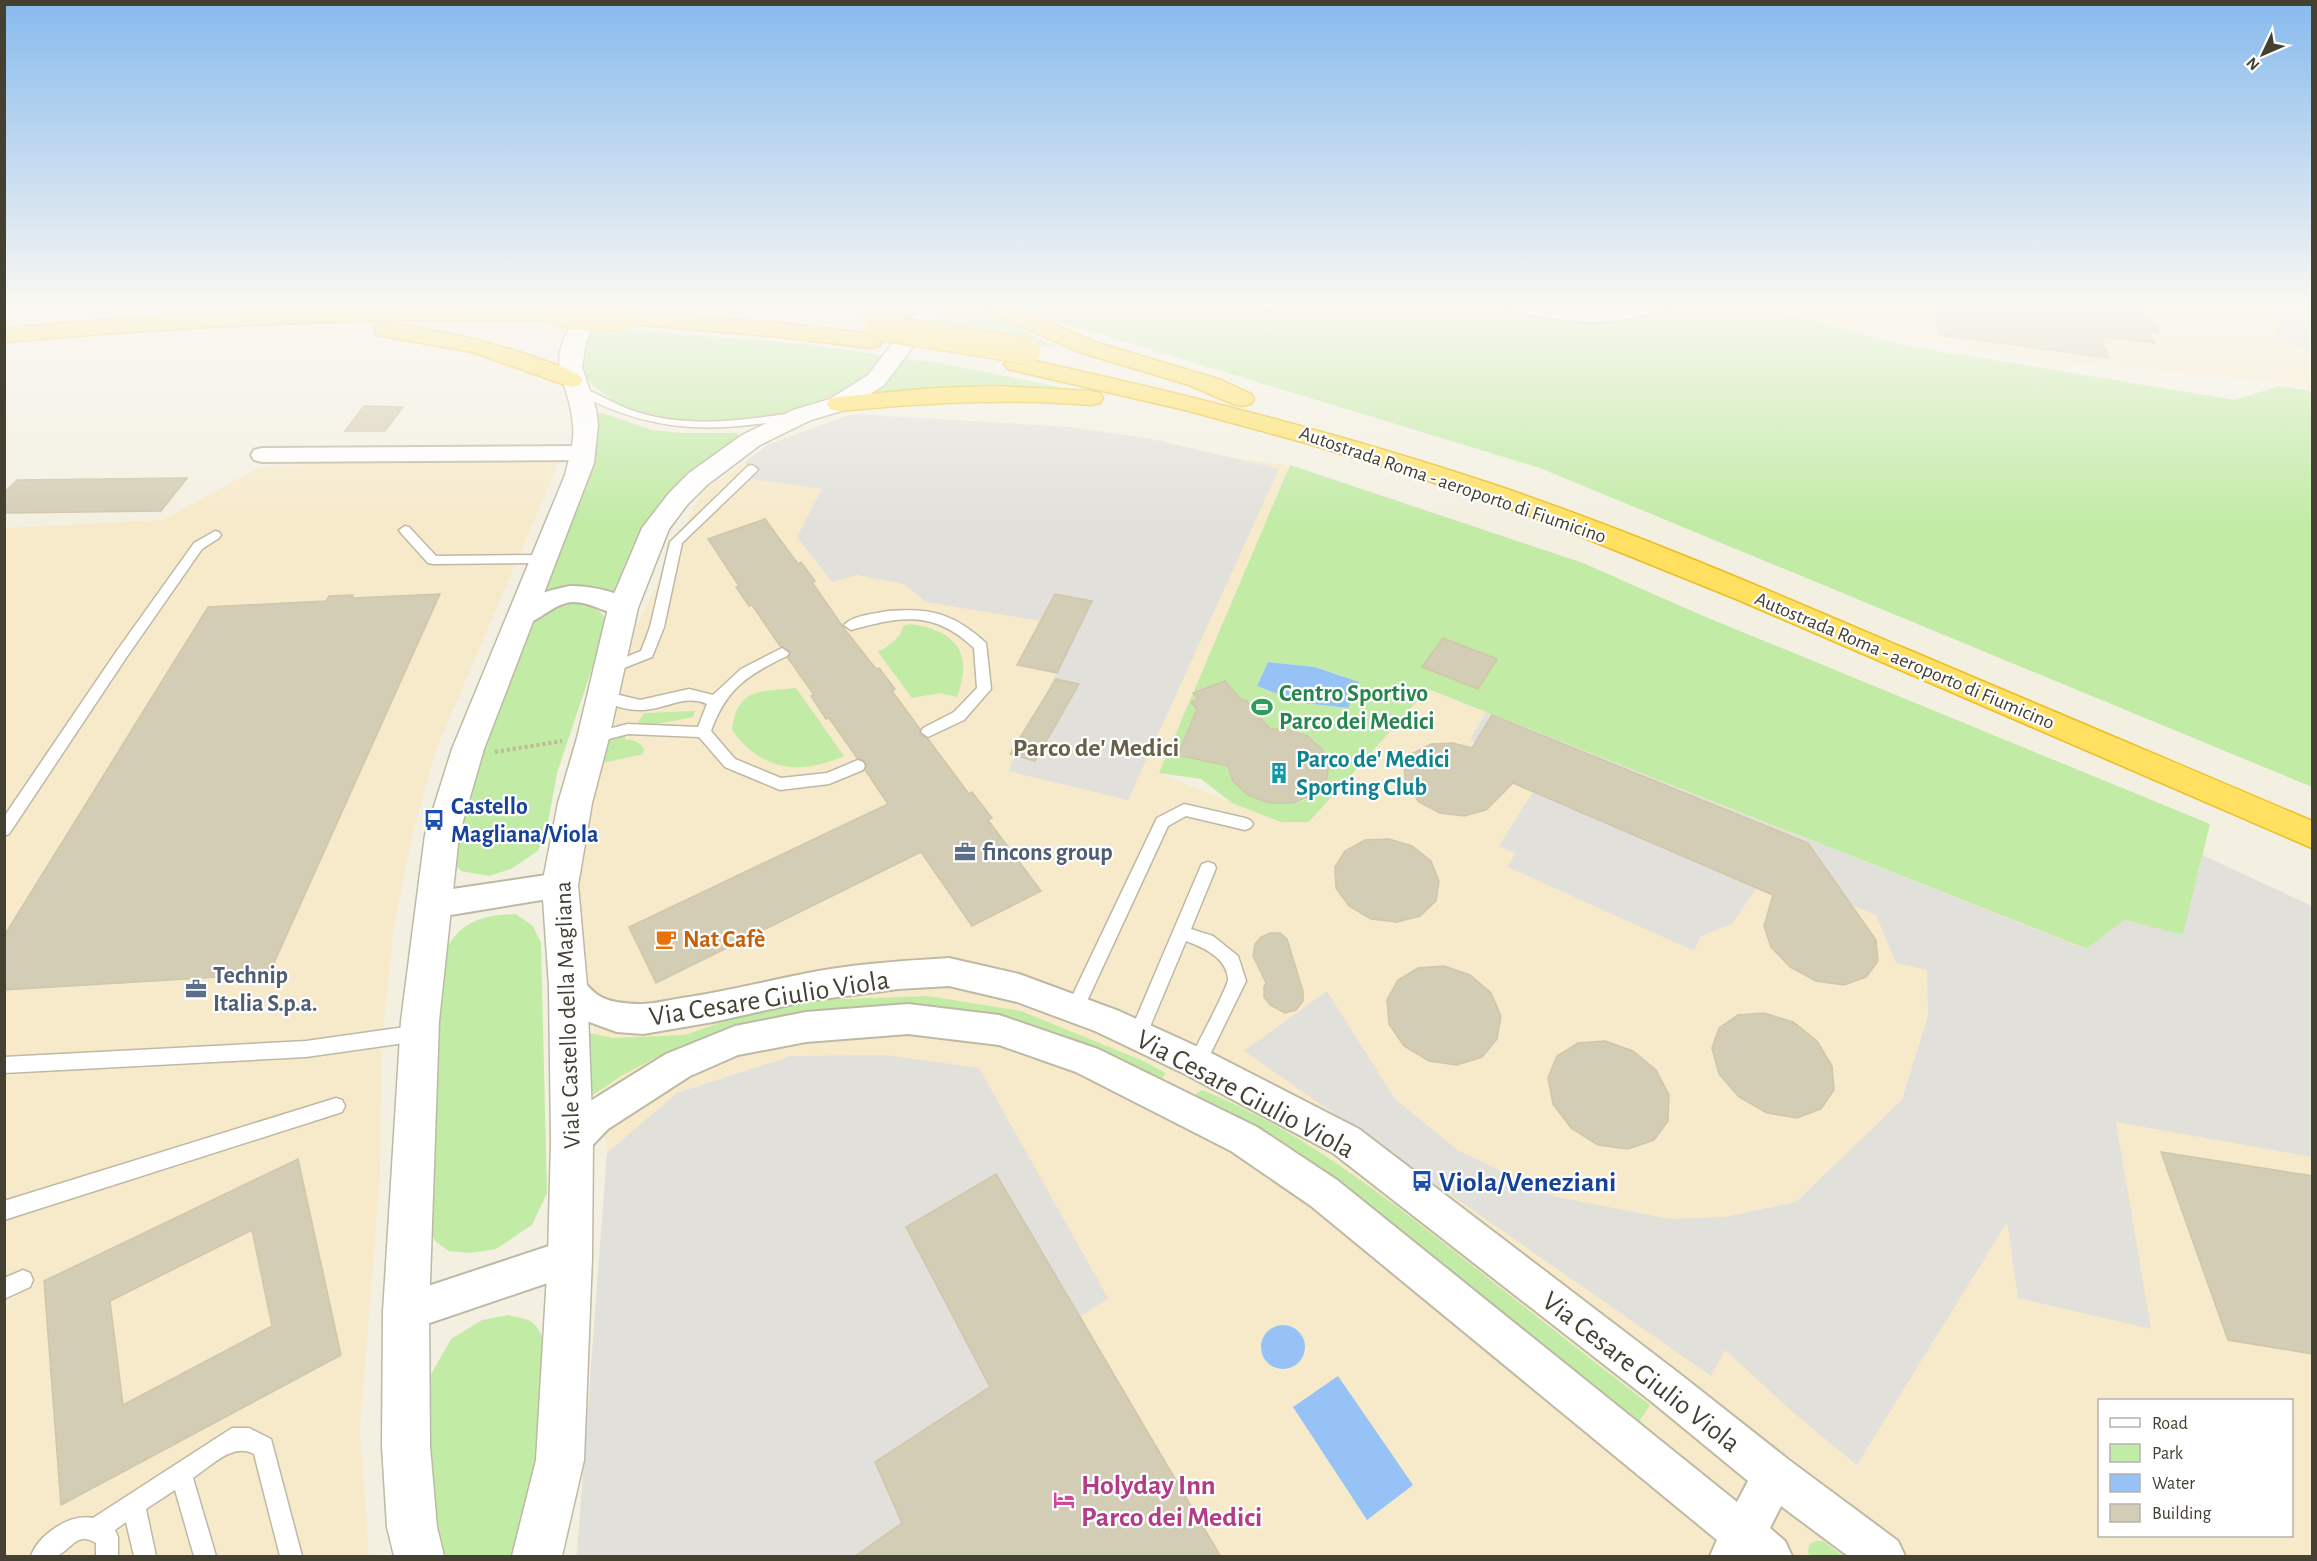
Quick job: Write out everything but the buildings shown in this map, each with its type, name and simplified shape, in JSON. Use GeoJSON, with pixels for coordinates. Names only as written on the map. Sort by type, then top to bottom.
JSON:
{"type":"FeatureCollection","features":[{"type":"Feature","properties":{"kind":"highway"},"geometry":{"type":"LineString","coordinates":[[560,379],[574,385]]}},
{"type":"Feature","properties":{"kind":"highway","name":"Autostrada Roma - aeroporto di Fiumicino"},"geometry":{"type":"LineString","coordinates":[[1099,379],[1311,435],[1492,493],[1609,537],[1787,609],[2313,835]]}},
{"type":"Feature","properties":{"kind":"highway","name":"Autostrada Roma - aeroporto di Fiumicino"},"geometry":{"type":"LineString","coordinates":[[1133,379],[1242,399],[1354,430],[1486,472],[1601,513],[1817,600],[2313,810]]}},
{"type":"Feature","properties":{"kind":"highway"},"geometry":{"type":"LineString","coordinates":[[1198,379],[1216,384],[1242,399]]}},
{"type":"Feature","properties":{"kind":"highway"},"geometry":{"type":"LineString","coordinates":[[839,404],[934,395],[993,393],[1057,395],[1124,402],[1273,432],[1311,435]]}},
{"type":"Feature","properties":{"kind":"street"},"geometry":{"type":"LineString","coordinates":[[419,1557],[412,1527],[406,1446],[406,1312],[419,1033],[432,905],[442,835],[468,749],[584,453],[586,425],[572,379]]}},
{"type":"Feature","properties":{"kind":"street","name":"Viale Castello della Magliana"},"geometry":{"type":"LineString","coordinates":[[537,1557],[560,1460],[570,1258],[572,1141],[568,987],[560,885],[575,803],[593,740],[623,608],[656,528],[678,499],[698,479],[743,446],[802,415],[839,404],[877,379]]}},
{"type":"Feature","properties":{"kind":"street"},"geometry":{"type":"LineString","coordinates":[[262,455],[584,453]]}},
{"type":"Feature","properties":{"kind":"street"},"geometry":{"type":"LineString","coordinates":[[520,618],[546,602],[579,593],[599,597],[623,608]]}},
{"type":"Feature","properties":{"kind":"street"},"geometry":{"type":"LineString","coordinates":[[432,905],[560,885]]}},
{"type":"Feature","properties":{"kind":"street","name":"Via Cesare Giulio Viola"},"geometry":{"type":"LineString","coordinates":[[568,987],[579,1000],[593,1009],[617,1017],[644,1019],[713,1008],[807,987],[898,975],[949,972],[1019,988],[1138,1035],[1197,1063],[1346,1141],[1666,1388],[1774,1475],[1883,1557]]}},
{"type":"Feature","properties":{"kind":"street","name":"Via Cesare Giulio Viola"},"geometry":{"type":"LineString","coordinates":[[572,1141],[596,1117],[678,1065],[735,1041],[806,1027],[908,1019],[999,1030],[1086,1060],[1244,1139],[1324,1193],[1748,1550]]}},
{"type":"Feature","properties":{"kind":"street"},"geometry":{"type":"LineString","coordinates":[[1174,1104],[1197,1063]]}},
{"type":"Feature","properties":{"kind":"street"},"geometry":{"type":"LineString","coordinates":[[406,1312],[570,1258]]}},
{"type":"Feature","properties":{"kind":"street"},"geometry":{"type":"LineString","coordinates":[[1748,1550],[1774,1475]]}},
{"type":"Feature","properties":{"kind":"lane"},"geometry":{"type":"LineString","coordinates":[[574,385],[604,405],[639,418],[678,425],[715,426],[802,415]]}},
{"type":"Feature","properties":{"kind":"lane"},"geometry":{"type":"LineString","coordinates":[[715,702],[696,693],[678,695],[653,704],[631,705],[606,682],[647,654],[657,627],[676,542],[752,469]]}},
{"type":"Feature","properties":{"kind":"lane"},"geometry":{"type":"LineString","coordinates":[[405,530],[433,560],[544,560]]}},
{"type":"Feature","properties":{"kind":"lane"},"geometry":{"type":"LineString","coordinates":[[4,830],[121,655],[198,546],[215,535]]}},
{"type":"Feature","properties":{"kind":"lane"},"geometry":{"type":"LineString","coordinates":[[851,625],[865,619],[910,615],[953,623],[981,646],[984,689],[959,716],[928,732]]}},
{"type":"Feature","properties":{"kind":"lane"},"geometry":{"type":"LineString","coordinates":[[703,732],[715,702],[729,686],[782,653]]}},
{"type":"Feature","properties":{"kind":"lane"},"geometry":{"type":"LineString","coordinates":[[593,740],[627,729],[703,732],[730,763],[780,784],[829,778],[858,766]]}},
{"type":"Feature","properties":{"kind":"lane"},"geometry":{"type":"LineString","coordinates":[[1075,1009],[1162,822],[1184,810],[1245,825]]}},
{"type":"Feature","properties":{"kind":"lane"},"geometry":{"type":"LineString","coordinates":[[1138,1035],[1208,868]]}},
{"type":"Feature","properties":{"kind":"lane"},"geometry":{"type":"LineString","coordinates":[[1181,933],[1206,941],[1232,961],[1237,981],[1197,1063]]}},
{"type":"Feature","properties":{"kind":"lane"},"geometry":{"type":"LineString","coordinates":[[4,1065],[306,1049],[419,1033]]}},
{"type":"Feature","properties":{"kind":"lane"},"geometry":{"type":"LineString","coordinates":[[4,1211],[336,1106]]}},
{"type":"Feature","properties":{"kind":"lane"},"geometry":{"type":"LineString","coordinates":[[42,1557],[50,1546],[66,1533],[84,1527],[98,1528],[232,1439],[249,1439],[263,1447],[291,1557]]}},
{"type":"Feature","properties":{"kind":"lane"},"geometry":{"type":"LineString","coordinates":[[181,1473],[206,1557]]}},
{"type":"Feature","properties":{"kind":"lane"},"geometry":{"type":"LineString","coordinates":[[134,1504],[145,1557]]}},
{"type":"Feature","properties":{"kind":"lane"},"geometry":{"type":"LineString","coordinates":[[98,1528],[107,1537],[106,1557]]}},
{"type":"Feature","properties":{"kind":"path"},"geometry":{"type":"LineString","coordinates":[[468,749],[481,754],[566,740],[593,740]]}},
{"type":"Feature","properties":{"kind":"shaded area"},"geometry":{"type":"Polygon","coordinates":[[[2242,379],[2312,379],[2312,389],[2286,383],[2242,379]]]}},
{"type":"Feature","properties":{"kind":"shaded area"},"geometry":{"type":"Polygon","coordinates":[[[853,414],[1290,465],[1159,773],[1281,822],[1309,822],[1428,689],[2086,949],[2202,855],[2312,906],[2312,1556],[576,1556],[607,1153],[577,871],[634,632],[701,493],[769,444],[853,414]]]}},
{"type":"Feature","properties":{"kind":"shaded area"},"geometry":{"type":"Polygon","coordinates":[[[853,414],[1071,427],[1152,439],[1279,469],[1128,800],[1008,771],[1092,601],[1055,593],[1040,621],[926,602],[904,584],[857,575],[832,582],[797,537],[822,489],[751,479],[746,461],[769,444],[853,414]]]}},
{"type":"Feature","properties":{"kind":"shaded area","name":"Technip Italia S.p.a."},"geometry":{"type":"Polygon","coordinates":[[[560,460],[436,750],[413,832],[394,926],[381,1051],[380,1176],[360,1428],[369,1556],[5,1556],[5,528],[163,520],[254,470],[270,465],[560,460]]]}},
{"type":"Feature","properties":{"kind":"shaded area"},"geometry":{"type":"Polygon","coordinates":[[[1486,712],[2086,949],[2125,920],[2183,935],[2202,855],[2312,906],[2312,1157],[2116,1122],[2151,1329],[2018,1298],[2007,1222],[1857,1465],[1795,1414],[1725,1350],[1711,1376],[1244,1051],[1327,991],[1395,1099],[1459,1151],[1557,1197],[1670,1219],[1725,1217],[1796,1202],[1902,1100],[1928,1016],[1927,970],[1896,963],[1876,915],[1776,875],[1769,893],[1756,888],[1733,923],[1701,936],[1694,951],[1508,867],[1515,853],[1499,846],[1533,792],[1518,785],[1526,769],[1470,740],[1486,712]]]}},
{"type":"Feature","properties":{"kind":"shaded area"},"geometry":{"type":"Polygon","coordinates":[[[886,1055],[979,1068],[1108,1298],[1080,1317],[996,1174],[906,1227],[990,1387],[875,1462],[902,1523],[854,1556],[577,1556],[607,1153],[677,1093],[791,1056],[886,1055]]]}},
{"type":"Feature","properties":{"kind":"green space"},"geometry":{"type":"Polygon","coordinates":[[[589,379],[861,379],[848,388],[818,402],[783,413],[744,420],[705,422],[667,419],[632,409],[601,392],[589,379]]]}},
{"type":"Feature","properties":{"kind":"green space"},"geometry":{"type":"Polygon","coordinates":[[[887,379],[1019,379],[1080,391],[970,388],[878,392],[887,379]]]}},
{"type":"Feature","properties":{"kind":"green space"},"geometry":{"type":"Polygon","coordinates":[[[1247,379],[2107,379],[2235,400],[2279,386],[2312,391],[2312,787],[1540,468],[1247,379]]]}},
{"type":"Feature","properties":{"kind":"green space"},"geometry":{"type":"Polygon","coordinates":[[[595,413],[603,413],[651,430],[683,433],[737,433],[740,438],[694,470],[665,496],[636,540],[615,593],[596,587],[576,586],[557,589],[538,596],[595,413]]]}},
{"type":"Feature","properties":{"kind":"green space"},"geometry":{"type":"Polygon","coordinates":[[[1290,465],[1583,563],[1701,615],[2210,824],[2183,936],[2125,920],[2087,949],[1428,689],[1309,822],[1281,822],[1232,803],[1201,779],[1159,773],[1290,465]],[[1268,662],[1257,686],[1302,703],[1348,708],[1343,676],[1315,667],[1268,662]],[[1264,729],[1227,765],[1236,784],[1245,792],[1286,803],[1305,800],[1316,794],[1327,774],[1324,752],[1316,743],[1305,735],[1284,730],[1264,729]],[[1231,734],[1179,755],[1220,764],[1231,734]]]}},
{"type":"Feature","properties":{"kind":"green space"},"geometry":{"type":"Polygon","coordinates":[[[568,603],[598,610],[606,618],[606,627],[557,773],[546,833],[538,851],[511,869],[489,876],[461,871],[451,860],[467,779],[526,625],[552,607],[568,603]]]}},
{"type":"Feature","properties":{"kind":"green space"},"geometry":{"type":"Polygon","coordinates":[[[910,624],[939,632],[950,638],[957,646],[962,656],[963,668],[957,697],[940,693],[912,698],[878,652],[897,638],[903,626],[910,624]]]}},
{"type":"Feature","properties":{"kind":"green space"},"geometry":{"type":"Polygon","coordinates":[[[796,688],[844,756],[812,766],[782,766],[769,762],[756,754],[732,730],[739,706],[752,694],[796,688]]]}},
{"type":"Feature","properties":{"kind":"green space"},"geometry":{"type":"Polygon","coordinates":[[[695,711],[693,717],[653,725],[637,724],[644,713],[695,711]]]}},
{"type":"Feature","properties":{"kind":"green space"},"geometry":{"type":"Polygon","coordinates":[[[627,735],[624,739],[640,744],[644,749],[643,754],[598,764],[607,741],[627,735]]]}},
{"type":"Feature","properties":{"kind":"green space"},"geometry":{"type":"Polygon","coordinates":[[[516,914],[533,926],[541,943],[547,1193],[532,1225],[496,1249],[470,1253],[449,1251],[435,1241],[427,1221],[440,963],[453,939],[469,924],[489,917],[516,914]]]}},
{"type":"Feature","properties":{"kind":"green space"},"geometry":{"type":"Polygon","coordinates":[[[928,996],[1021,1011],[1141,1060],[1166,1073],[1157,1086],[1052,1042],[822,1017],[653,1059],[621,1076],[593,1095],[581,1031],[612,1038],[685,1035],[736,1017],[817,1000],[928,996]]]}},
{"type":"Feature","properties":{"kind":"green space"},"geometry":{"type":"Polygon","coordinates":[[[1202,1090],[1238,1106],[1306,1144],[1403,1211],[1650,1405],[1638,1423],[1193,1100],[1202,1090]]]}},
{"type":"Feature","properties":{"kind":"green space"},"geometry":{"type":"Polygon","coordinates":[[[508,1315],[534,1324],[545,1344],[550,1371],[545,1437],[530,1504],[515,1556],[443,1556],[429,1523],[426,1383],[451,1339],[482,1320],[508,1315]]]}},
{"type":"Feature","properties":{"kind":"green space"},"geometry":{"type":"Polygon","coordinates":[[[1823,1541],[1843,1556],[1811,1556],[1808,1552],[1809,1544],[1823,1541]]]}},
{"type":"Feature","properties":{"kind":"water"},"geometry":{"type":"Polygon","coordinates":[[[1268,662],[1315,667],[1359,682],[1348,708],[1302,703],[1257,686],[1268,662]]]}},
{"type":"Feature","properties":{"kind":"water"},"geometry":{"type":"Polygon","coordinates":[[[1283,1325],[1292,1326],[1299,1331],[1304,1338],[1304,1356],[1299,1363],[1292,1368],[1283,1369],[1274,1368],[1267,1363],[1262,1356],[1261,1347],[1262,1338],[1267,1331],[1274,1326],[1283,1325]]]}},
{"type":"Feature","properties":{"kind":"water"},"geometry":{"type":"Polygon","coordinates":[[[1338,1376],[1413,1485],[1367,1520],[1293,1407],[1338,1376]]]}},
{"type":"Feature","properties":{"kind":"place","name":"Centro Sportivo Parco dei Medici"},"geometry":{"type":"Point","coordinates":[1262,707]}},
{"type":"Feature","properties":{"kind":"place","name":"Parco de' Medici Sporting Club"},"geometry":{"type":"Point","coordinates":[1279,773]}},
{"type":"Feature","properties":{"kind":"place","name":"Castello Magliana/Viola"},"geometry":{"type":"Point","coordinates":[434,820]}},
{"type":"Feature","properties":{"kind":"place","name":"fincons group"},"geometry":{"type":"Point","coordinates":[965,852]}},
{"type":"Feature","properties":{"kind":"place","name":"Nat Cafè"},"geometry":{"type":"Point","coordinates":[666,939]}},
{"type":"Feature","properties":{"kind":"place","name":"Technip Italia S.p.a."},"geometry":{"type":"Point","coordinates":[196,989]}},
{"type":"Feature","properties":{"kind":"place","name":"Viola/Veneziani"},"geometry":{"type":"Point","coordinates":[1422,1181]}},
{"type":"Feature","properties":{"kind":"place","name":"Holyday Inn Parco dei Medici"},"geometry":{"type":"Point","coordinates":[1064,1500]}},
{"type":"Feature","properties":{"kind":"district","name":"Parco de' Medici"},"geometry":{"type":"Point","coordinates":[1096,747]}}]}
